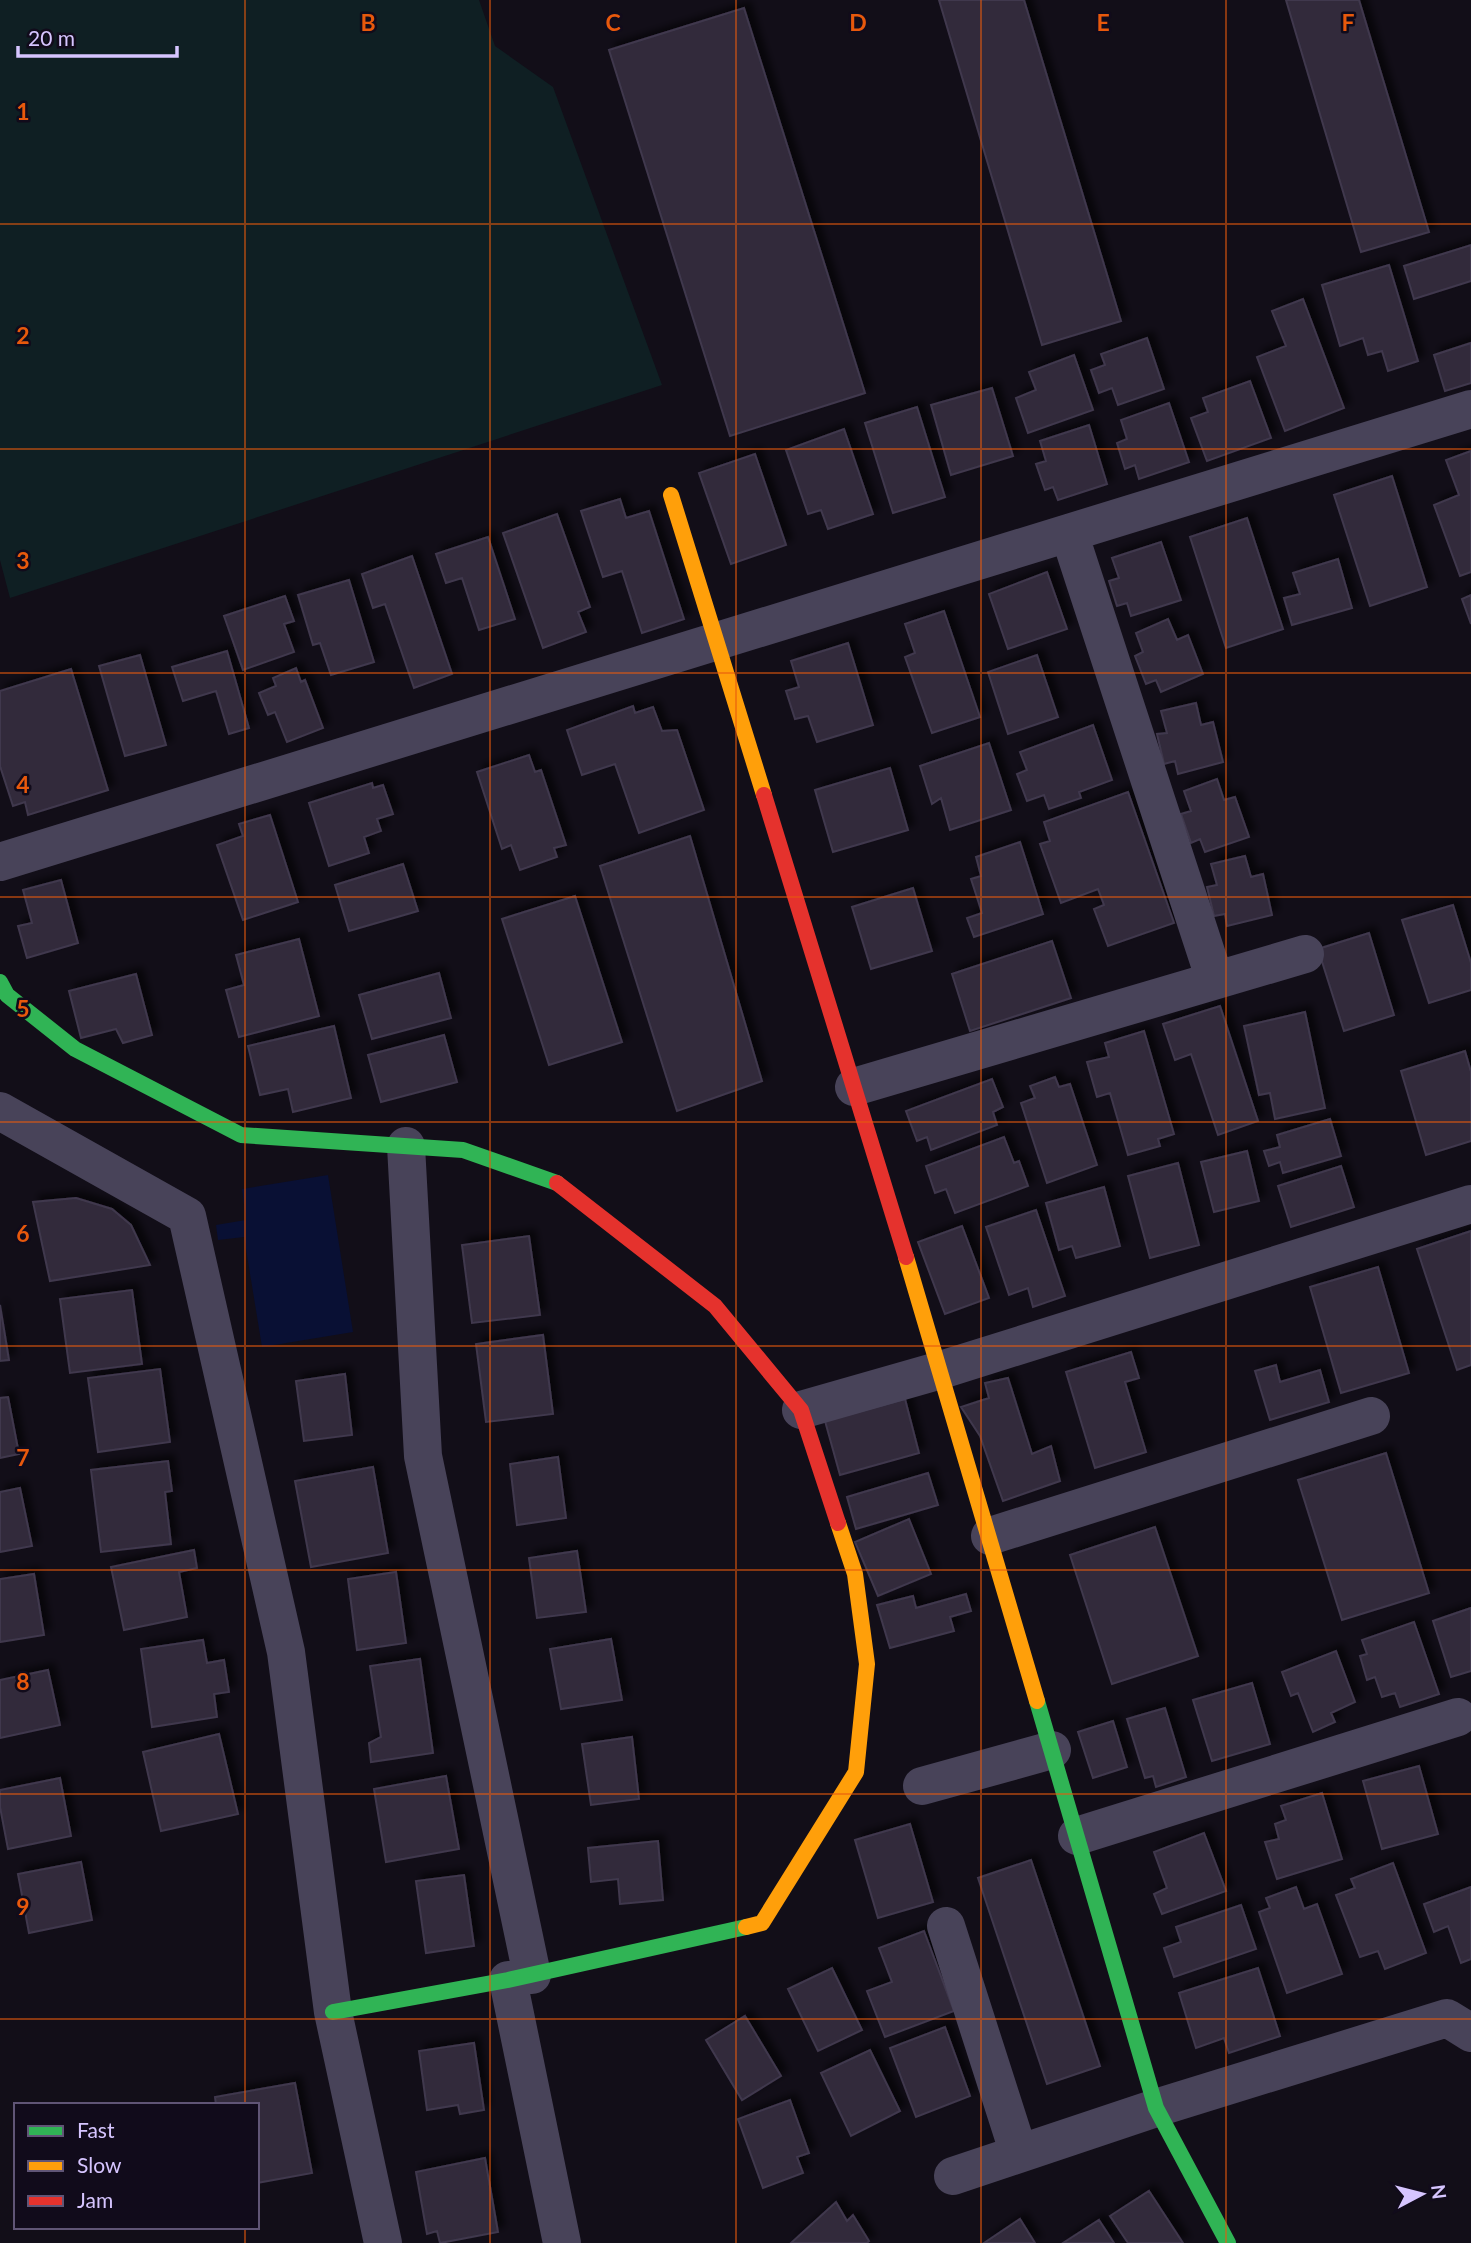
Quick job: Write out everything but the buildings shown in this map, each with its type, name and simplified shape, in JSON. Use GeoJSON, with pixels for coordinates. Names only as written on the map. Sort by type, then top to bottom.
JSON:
{"type":"FeatureCollection","features":[{"type":"Feature","properties":{"kind":"street"},"geometry":{"type":"LineString","coordinates":[[0,862],[1471,409]]}},
{"type":"Feature","properties":{"kind":"street"},"geometry":{"type":"LineString","coordinates":[[671,495],[941,1370],[1156,2109],[1228,2243]]}},
{"type":"Feature","properties":{"kind":"street"},"geometry":{"type":"LineString","coordinates":[[1069,533],[1215,980]]}},
{"type":"Feature","properties":{"kind":"street"},"geometry":{"type":"LineString","coordinates":[[854,1087],[1305,954]]}},
{"type":"Feature","properties":{"kind":"street"},"geometry":{"type":"LineString","coordinates":[[0,982],[7,995],[75,1049],[241,1135],[463,1150],[560,1184],[715,1306],[801,1410],[855,1574],[867,1664],[856,1772],[762,1923],[520,1978],[333,2012]]}},
{"type":"Feature","properties":{"kind":"street"},"geometry":{"type":"LineString","coordinates":[[0,1111],[187,1216],[286,1652],[333,2012],[383,2243]]}},
{"type":"Feature","properties":{"kind":"street"},"geometry":{"type":"LineString","coordinates":[[406,1146],[423,1456],[520,1978],[562,2243]]}},
{"type":"Feature","properties":{"kind":"street"},"geometry":{"type":"LineString","coordinates":[[801,1410],[941,1370],[1471,1204]]}},
{"type":"Feature","properties":{"kind":"street"},"geometry":{"type":"LineString","coordinates":[[990,1535],[1371,1416]]}},
{"type":"Feature","properties":{"kind":"street"},"geometry":{"type":"LineString","coordinates":[[1077,1836],[1458,1717]]}},
{"type":"Feature","properties":{"kind":"street"},"geometry":{"type":"LineString","coordinates":[[922,1786],[1052,1750]]}},
{"type":"Feature","properties":{"kind":"street"},"geometry":{"type":"LineString","coordinates":[[946,1926],[1019,2154]]}},
{"type":"Feature","properties":{"kind":"street"},"geometry":{"type":"LineString","coordinates":[[953,2176],[1447,2018],[1471,2033]]}},
{"type":"Feature","properties":{"kind":"shaded area"},"geometry":{"type":"Polygon","coordinates":[[[0,0],[479,0],[495,46],[553,87],[662,385],[10,598],[0,560],[0,0]]]}},
{"type":"Feature","properties":{"kind":"water"},"geometry":{"type":"Polygon","coordinates":[[[328,1175],[353,1332],[262,1347],[244,1237],[218,1240],[216,1225],[246,1220],[242,1189],[328,1175]]]}},
{"type":"Feature","properties":{"kind":"traffic: fast"},"geometry":{"type":"LineString","coordinates":[[0,982],[7,995],[75,1049],[241,1135],[463,1150],[557,1183]]}},
{"type":"Feature","properties":{"kind":"traffic: fast"},"geometry":{"type":"LineString","coordinates":[[1037,1701],[1156,2108],[1228,2243]]}},
{"type":"Feature","properties":{"kind":"traffic: fast"},"geometry":{"type":"LineString","coordinates":[[333,2012],[508,1980],[746,1927]]}},
{"type":"Feature","properties":{"kind":"traffic: slow"},"geometry":{"type":"LineString","coordinates":[[671,495],[764,795]]}},
{"type":"Feature","properties":{"kind":"traffic: slow"},"geometry":{"type":"LineString","coordinates":[[906,1257],[1037,1701]]}},
{"type":"Feature","properties":{"kind":"traffic: slow"},"geometry":{"type":"LineString","coordinates":[[746,1927],[762,1923],[856,1772],[867,1664],[855,1574],[838,1523]]}},
{"type":"Feature","properties":{"kind":"traffic: jam"},"geometry":{"type":"LineString","coordinates":[[764,795],[906,1257]]}},
{"type":"Feature","properties":{"kind":"traffic: jam"},"geometry":{"type":"LineString","coordinates":[[557,1183],[715,1306],[801,1410],[838,1523]]}}]}
